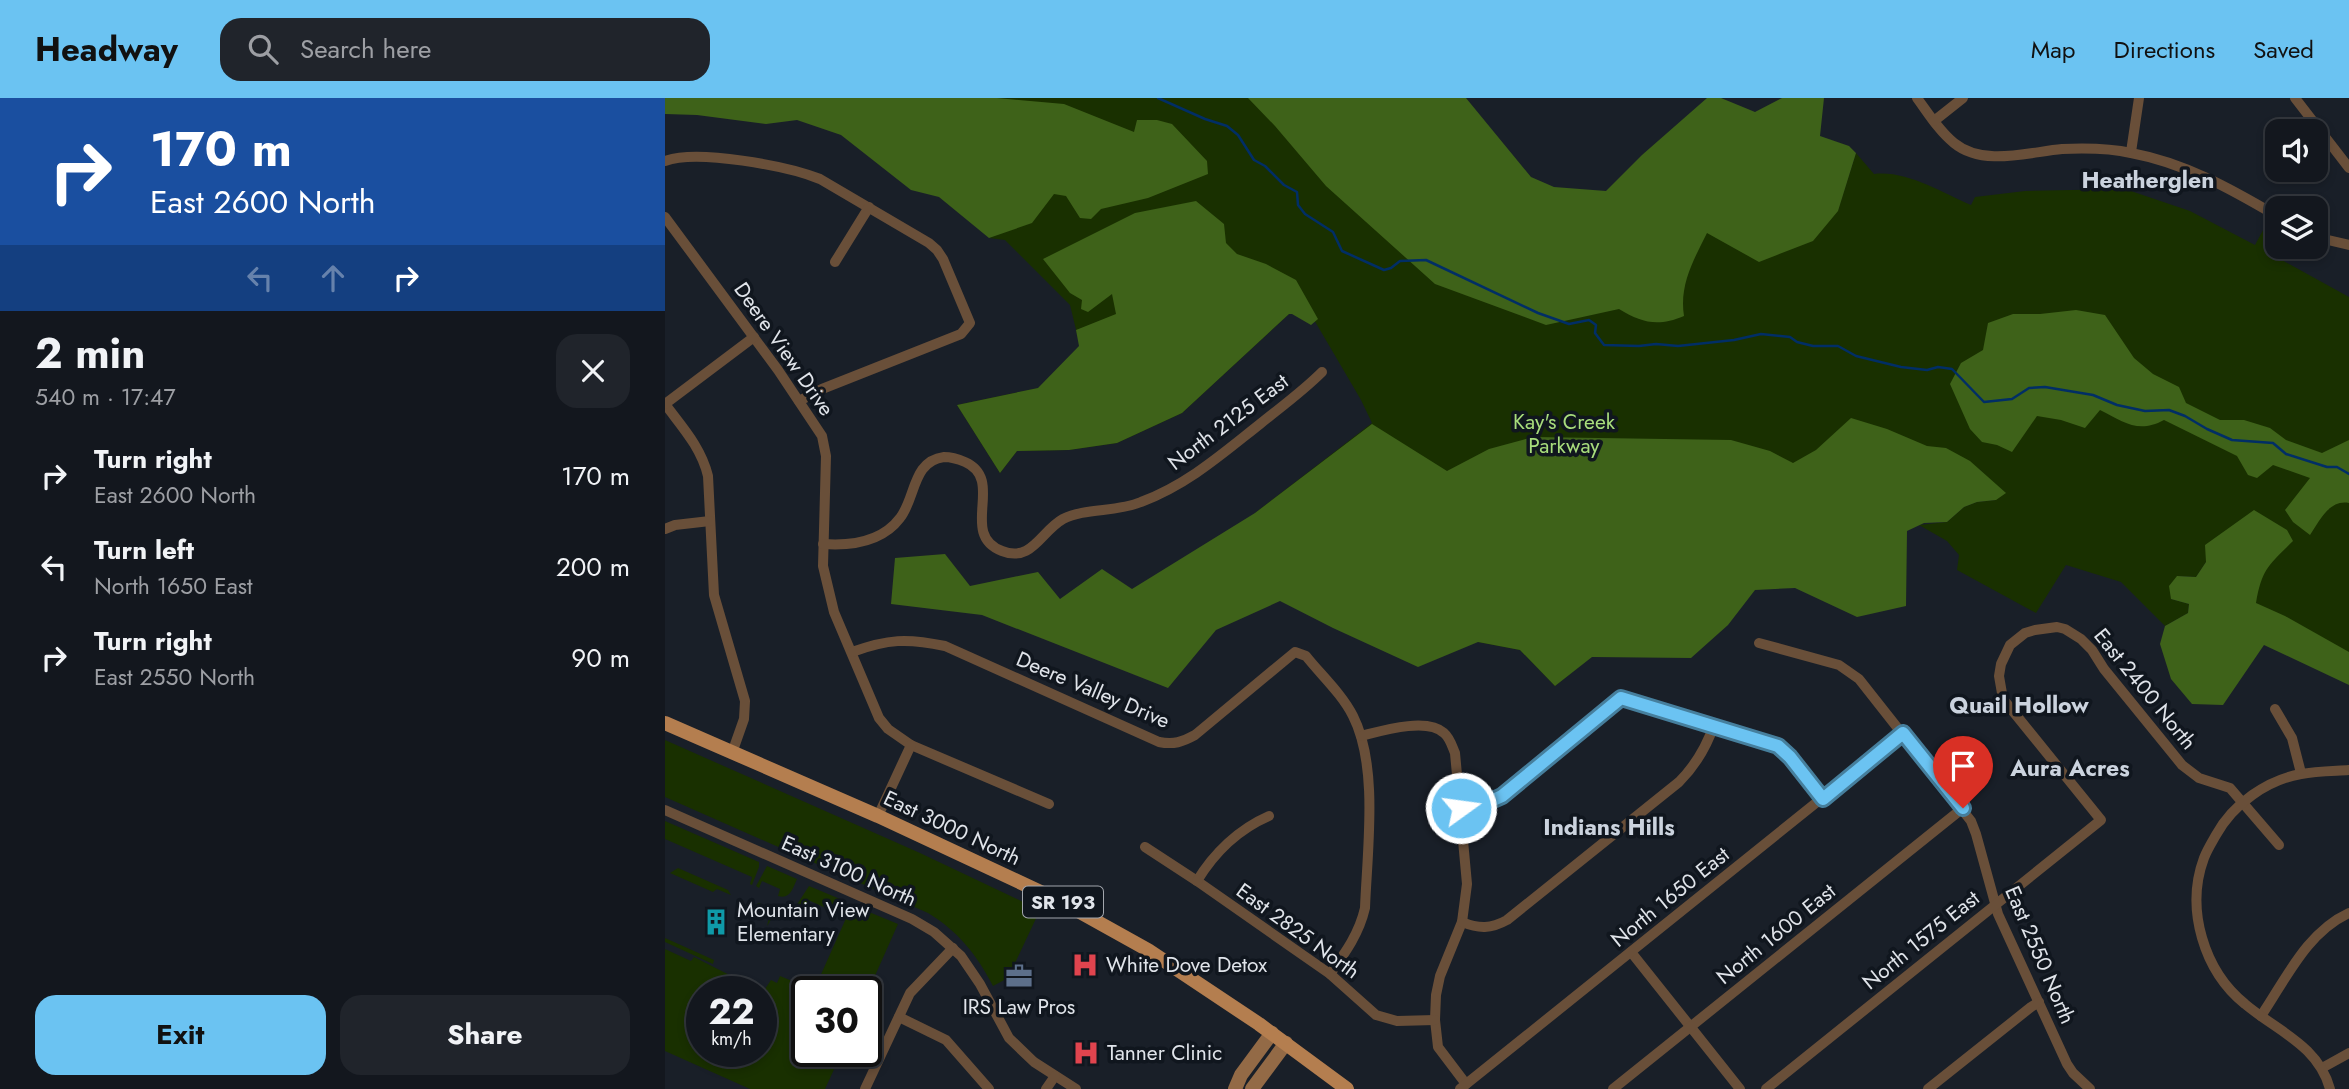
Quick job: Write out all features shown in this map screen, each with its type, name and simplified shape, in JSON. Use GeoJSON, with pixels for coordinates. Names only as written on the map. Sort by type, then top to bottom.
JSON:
{"type":"FeatureCollection","features":[{"type":"Feature","properties":{"kind":"main road","name":"East 3000 North"},"geometry":{"type":"LineString","coordinates":[[665,723],[877,816],[1060,901],[1148,950],[1272,1032],[1347,1089]]}},
{"type":"Feature","properties":{"kind":"street"},"geometry":{"type":"LineString","coordinates":[[1917,98],[1954,144],[1966,151],[2000,156],[2065,149],[2131,152],[2189,169],[2230,188],[2265,209]]}},
{"type":"Feature","properties":{"kind":"street"},"geometry":{"type":"LineString","coordinates":[[1934,121],[1963,98]]}},
{"type":"Feature","properties":{"kind":"street"},"geometry":{"type":"LineString","coordinates":[[2131,152],[2139,98]]}},
{"type":"Feature","properties":{"kind":"street"},"geometry":{"type":"LineString","coordinates":[[2295,98],[2349,168]]}},
{"type":"Feature","properties":{"kind":"street"},"geometry":{"type":"LineString","coordinates":[[665,160],[692,155],[786,168],[820,179],[929,243],[943,259],[970,323],[961,334],[822,389],[799,401]]}},
{"type":"Feature","properties":{"kind":"street"},"geometry":{"type":"LineString","coordinates":[[835,262],[869,207]]}},
{"type":"Feature","properties":{"kind":"street","name":"Deere View Drive"},"geometry":{"type":"LineString","coordinates":[[665,218],[816,425],[825,446],[823,566],[834,612],[880,718],[888,729],[911,745],[1049,804]]}},
{"type":"Feature","properties":{"kind":"street"},"geometry":{"type":"LineString","coordinates":[[2328,240],[2349,245]]}},
{"type":"Feature","properties":{"kind":"street"},"geometry":{"type":"LineString","coordinates":[[732,753],[744,719],[745,701],[714,595],[708,476],[704,460],[693,441],[665,404],[754,337]]}},
{"type":"Feature","properties":{"kind":"street","name":"North 2125 East"},"geometry":{"type":"LineString","coordinates":[[823,544],[857,543],[880,536],[900,518],[912,496],[920,471],[935,460],[951,457],[969,464],[978,472],[985,498],[980,515],[981,526],[988,541],[1001,551],[1021,553],[1039,544],[1048,532],[1064,519],[1129,506],[1193,477],[1322,372]]}},
{"type":"Feature","properties":{"kind":"street"},"geometry":{"type":"LineString","coordinates":[[665,529],[675,525],[710,522]]}},
{"type":"Feature","properties":{"kind":"street","name":"East 2400 North"},"geometry":{"type":"LineString","coordinates":[[2101,820],[2003,699],[1999,676],[2004,654],[2017,639],[2035,630],[2057,627],[2081,639],[2182,765],[2199,778],[2230,788],[2279,845]]}},
{"type":"Feature","properties":{"kind":"street","name":"Deere Valley Drive"},"geometry":{"type":"LineString","coordinates":[[852,652],[900,640],[917,640],[945,646],[1171,745],[1195,735],[1295,652],[1306,656],[1348,708],[1361,736]]}},
{"type":"Feature","properties":{"kind":"street","name":"East 2550 North"},"geometry":{"type":"LineString","coordinates":[[1759,643],[1839,665],[1850,671],[1963,808],[1976,834],[1995,906],[2067,1065],[2090,1089]]}},
{"type":"Feature","properties":{"kind":"street"},"geometry":{"type":"LineString","coordinates":[[1461,808],[1480,806],[1502,796],[1621,698],[1778,746],[1823,799]]}},
{"type":"Feature","properties":{"kind":"street"},"geometry":{"type":"LineString","coordinates":[[2275,709],[2292,738],[2301,774]]}},
{"type":"Feature","properties":{"kind":"street"},"geometry":{"type":"LineString","coordinates":[[1462,922],[1483,928],[1507,920],[1679,782],[1693,768],[1714,725]]}},
{"type":"Feature","properties":{"kind":"street"},"geometry":{"type":"LineString","coordinates":[[1330,974],[1353,941],[1365,908],[1369,786],[1361,736],[1414,726],[1430,726],[1443,731],[1455,753],[1467,884],[1462,922],[1440,976],[1435,1020],[1438,1047],[1463,1086]]}},
{"type":"Feature","properties":{"kind":"street","name":"North 1650 East"},"geometry":{"type":"LineString","coordinates":[[1463,1086],[1903,733]]}},
{"type":"Feature","properties":{"kind":"street"},"geometry":{"type":"LineString","coordinates":[[877,816],[911,745]]}},
{"type":"Feature","properties":{"kind":"street"},"geometry":{"type":"LineString","coordinates":[[2330,1089],[2322,1068],[2305,1047],[2228,989],[2215,970],[2201,936],[2198,890],[2204,858],[2222,825],[2243,802],[2276,782],[2301,774],[2349,770]]}},
{"type":"Feature","properties":{"kind":"street","name":"North 1600 East"},"geometry":{"type":"LineString","coordinates":[[1613,1089],[1963,808]]}},
{"type":"Feature","properties":{"kind":"street","name":"East 3100 North"},"geometry":{"type":"LineString","coordinates":[[665,810],[912,919],[935,932],[968,965],[1009,1038],[1060,1082],[1076,1089]]}},
{"type":"Feature","properties":{"kind":"street"},"geometry":{"type":"LineString","coordinates":[[1197,881],[1223,848],[1250,824],[1269,816]]}},
{"type":"Feature","properties":{"kind":"street","name":"North 1575 East"},"geometry":{"type":"LineString","coordinates":[[1766,1089],[2101,820]]}},
{"type":"Feature","properties":{"kind":"street","name":"East 2825 North"},"geometry":{"type":"LineString","coordinates":[[1145,848],[1330,974],[1376,1015],[1397,1021],[1435,1020]]}},
{"type":"Feature","properties":{"kind":"street"},"geometry":{"type":"LineString","coordinates":[[2262,1016],[2313,940],[2328,924],[2349,913]]}},
{"type":"Feature","properties":{"kind":"street"},"geometry":{"type":"LineString","coordinates":[[866,1089],[905,1001],[953,948]]}},
{"type":"Feature","properties":{"kind":"street"},"geometry":{"type":"LineString","coordinates":[[1631,952],[1740,1089]]}},
{"type":"Feature","properties":{"kind":"street"},"geometry":{"type":"LineString","coordinates":[[1928,1089],[2039,1003]]}},
{"type":"Feature","properties":{"kind":"street"},"geometry":{"type":"LineString","coordinates":[[899,1017],[946,1040],[984,1088]]}},
{"type":"Feature","properties":{"kind":"street"},"geometry":{"type":"LineString","coordinates":[[1235,1089],[1241,1075],[1272,1032]]}},
{"type":"Feature","properties":{"kind":"street"},"geometry":{"type":"LineString","coordinates":[[1252,1089],[1286,1043]]}},
{"type":"Feature","properties":{"kind":"street"},"geometry":{"type":"LineString","coordinates":[[2322,1068],[2349,1053]]}},
{"type":"Feature","properties":{"kind":"street"},"geometry":{"type":"LineString","coordinates":[[1046,1089],[1060,1082]]}},
{"type":"Feature","properties":{"kind":"green space"},"geometry":{"type":"Polygon","coordinates":[[[665,98],[997,98],[1064,104],[1134,132],[1137,120],[1157,120],[1172,124],[1207,161],[1208,174],[1148,198],[1101,209],[1091,219],[1080,218],[1066,196],[1054,194],[1032,223],[989,238],[939,197],[911,190],[841,135],[797,120],[766,124],[697,115],[665,114],[665,98]]]}},
{"type":"Feature","properties":{"kind":"green space","name":"Kay's Creek Parkway"},"geometry":{"type":"Polygon","coordinates":[[[880,98],[1417,98],[1507,149],[1588,245],[1838,210],[1856,153],[1874,174],[1898,175],[1911,179],[1971,205],[1975,197],[2025,191],[2125,189],[2190,211],[2255,245],[2265,227],[2265,259],[2280,259],[2349,297],[2349,685],[2206,562],[2196,577],[2177,576],[2171,599],[2189,604],[2188,613],[2165,626],[2121,582],[2066,565],[2036,613],[1957,570],[1959,555],[1947,541],[1919,525],[1947,522],[1964,507],[1977,502],[1996,500],[1987,477],[1979,469],[1814,477],[1555,686],[1520,650],[1478,642],[1255,513],[1372,423],[1303,301],[1182,413],[1117,443],[1069,450],[1017,451],[1000,473],[957,405],[1039,388],[1080,346],[1070,305],[1005,240],[989,238],[999,234],[880,98]]]}},
{"type":"Feature","properties":{"kind":"green space"},"geometry":{"type":"Polygon","coordinates":[[[1248,98],[1466,98],[1531,177],[1554,187],[1606,191],[1707,98],[1721,98],[1755,112],[1782,98],[1824,98],[1820,136],[1849,146],[1856,153],[1838,211],[1813,241],[1759,262],[1707,233],[1686,283],[1684,316],[1666,322],[1650,322],[1635,318],[1619,309],[1546,325],[1435,284],[1326,186],[1248,98]]]}},
{"type":"Feature","properties":{"kind":"green space"},"geometry":{"type":"Polygon","coordinates":[[[1196,201],[1224,224],[1226,243],[1237,254],[1266,264],[1296,280],[1318,319],[1311,325],[1289,314],[1182,413],[1117,443],[1069,450],[1017,451],[1000,473],[957,405],[1038,388],[1079,346],[1076,330],[1116,314],[1112,294],[1088,312],[1081,309],[1082,300],[1070,293],[1043,259],[1135,213],[1196,201]]]}},
{"type":"Feature","properties":{"kind":"green space"},"geometry":{"type":"Polygon","coordinates":[[[2076,310],[2105,315],[2134,358],[2153,374],[2179,387],[2186,403],[2220,420],[2244,420],[2270,428],[2286,440],[2322,453],[2349,440],[2349,503],[2336,504],[2330,508],[2310,535],[2293,522],[2285,510],[2310,478],[2273,465],[2257,478],[2248,475],[2237,456],[2164,420],[2146,426],[2131,425],[2100,410],[2085,428],[2037,416],[2012,452],[1982,442],[1970,429],[1950,384],[1961,363],[1983,350],[1988,323],[2013,314],[2076,310]]]}},
{"type":"Feature","properties":{"kind":"green space"},"geometry":{"type":"Polygon","coordinates":[[[1851,418],[1887,429],[1927,446],[1946,448],[1970,461],[2006,493],[1996,500],[1977,502],[1964,507],[1947,522],[1924,523],[1907,531],[1906,606],[1857,617],[1795,588],[1755,590],[1728,625],[1691,658],[1592,657],[1555,686],[1520,650],[1478,642],[1418,667],[1280,601],[1216,630],[1168,688],[982,615],[891,604],[895,558],[945,554],[970,586],[1038,572],[1060,599],[1102,569],[1132,589],[1255,513],[1372,424],[1447,471],[1489,449],[1533,437],[1731,440],[1770,451],[1793,463],[1816,450],[1851,418]]]}},
{"type":"Feature","properties":{"kind":"green space"},"geometry":{"type":"Polygon","coordinates":[[[2254,510],[2287,530],[2293,541],[2264,574],[2256,603],[2349,652],[2349,685],[2264,645],[2223,705],[2192,704],[2171,679],[2160,644],[2165,626],[2188,613],[2189,604],[2171,599],[2169,586],[2177,576],[2196,577],[2206,562],[2205,545],[2254,510]]]}},
{"type":"Feature","properties":{"kind":"green space"},"geometry":{"type":"Polygon","coordinates":[[[665,740],[920,853],[1040,910],[1008,978],[993,986],[966,945],[928,913],[665,797],[665,740]]]}},
{"type":"Feature","properties":{"kind":"green space"},"geometry":{"type":"Polygon","coordinates":[[[665,821],[759,862],[752,885],[752,877],[665,839],[665,821]]]}},
{"type":"Feature","properties":{"kind":"green space"},"geometry":{"type":"Polygon","coordinates":[[[767,866],[797,879],[788,895],[778,896],[780,889],[762,881],[759,888],[756,886],[767,866]]]}},
{"type":"Feature","properties":{"kind":"green space"},"geometry":{"type":"Polygon","coordinates":[[[678,868],[728,890],[731,895],[717,889],[713,892],[670,873],[678,868]]]}},
{"type":"Feature","properties":{"kind":"green space"},"geometry":{"type":"Polygon","coordinates":[[[809,886],[840,899],[842,901],[838,911],[808,900],[803,910],[796,906],[809,886]]]}},
{"type":"Feature","properties":{"kind":"green space"},"geometry":{"type":"Polygon","coordinates":[[[759,903],[774,910],[775,913],[767,926],[769,918],[749,908],[759,903]]]}},
{"type":"Feature","properties":{"kind":"green space"},"geometry":{"type":"Polygon","coordinates":[[[852,905],[898,924],[875,976],[820,976],[852,905]]]}},
{"type":"Feature","properties":{"kind":"green space"},"geometry":{"type":"Polygon","coordinates":[[[665,938],[714,960],[713,964],[665,942],[665,938]]]}},
{"type":"Feature","properties":{"kind":"green space"},"geometry":{"type":"Polygon","coordinates":[[[665,949],[691,961],[694,957],[731,976],[686,976],[686,1060],[665,1051],[665,949]]]}},
{"type":"Feature","properties":{"kind":"green space"},"geometry":{"type":"Polygon","coordinates":[[[780,976],[791,981],[791,1067],[835,1067],[825,1089],[750,1089],[701,1067],[777,1067],[777,983],[780,976]]]}},
{"type":"Feature","properties":{"kind":"waterway"},"geometry":{"type":"LineString","coordinates":[[1158,98],[1227,126],[1238,135],[1254,160],[1265,166],[1284,185],[1297,192],[1298,205],[1305,214],[1333,232],[1342,251],[1384,270],[1400,261],[1426,260],[1538,313],[1569,324],[1589,320],[1596,325],[1595,333],[1604,345],[1678,346],[1761,334],[1790,337],[1797,342],[1813,346],[1838,346],[1856,356],[1901,367],[1952,369],[1984,402],[2012,399],[2029,388],[2045,387],[2093,395],[2117,405],[2145,411],[2169,410],[2232,440],[2273,443],[2286,454],[2327,467],[2337,467],[2349,474]]}},
{"type":"Feature","properties":{"kind":"place","name":"Mountain View Elementary"},"geometry":{"type":"Point","coordinates":[716,922]}},
{"type":"Feature","properties":{"kind":"place","name":"White Dove Detox"},"geometry":{"type":"Point","coordinates":[1085,965]}},
{"type":"Feature","properties":{"kind":"place","name":"IRS Law Pros"},"geometry":{"type":"Point","coordinates":[1019,976]}},
{"type":"Feature","properties":{"kind":"place","name":"Tanner Clinic"},"geometry":{"type":"Point","coordinates":[1086,1053]}},
{"type":"Feature","properties":{"kind":"district","name":"Heatherglen"},"geometry":{"type":"Point","coordinates":[2148,180]}},
{"type":"Feature","properties":{"kind":"district","name":"Quail Hollow"},"geometry":{"type":"Point","coordinates":[2019,705]}},
{"type":"Feature","properties":{"kind":"district","name":"Aura Acres"},"geometry":{"type":"Point","coordinates":[2070,768]}},
{"type":"Feature","properties":{"kind":"district","name":"Indians Hills"},"geometry":{"type":"Point","coordinates":[1609,827]}},
{"type":"Feature","properties":{"kind":"route"},"geometry":{"type":"LineString","coordinates":[[1461,808],[1480,806],[1502,796],[1621,698],[1778,746],[1823,799],[1903,733],[1963,808]]}}]}
